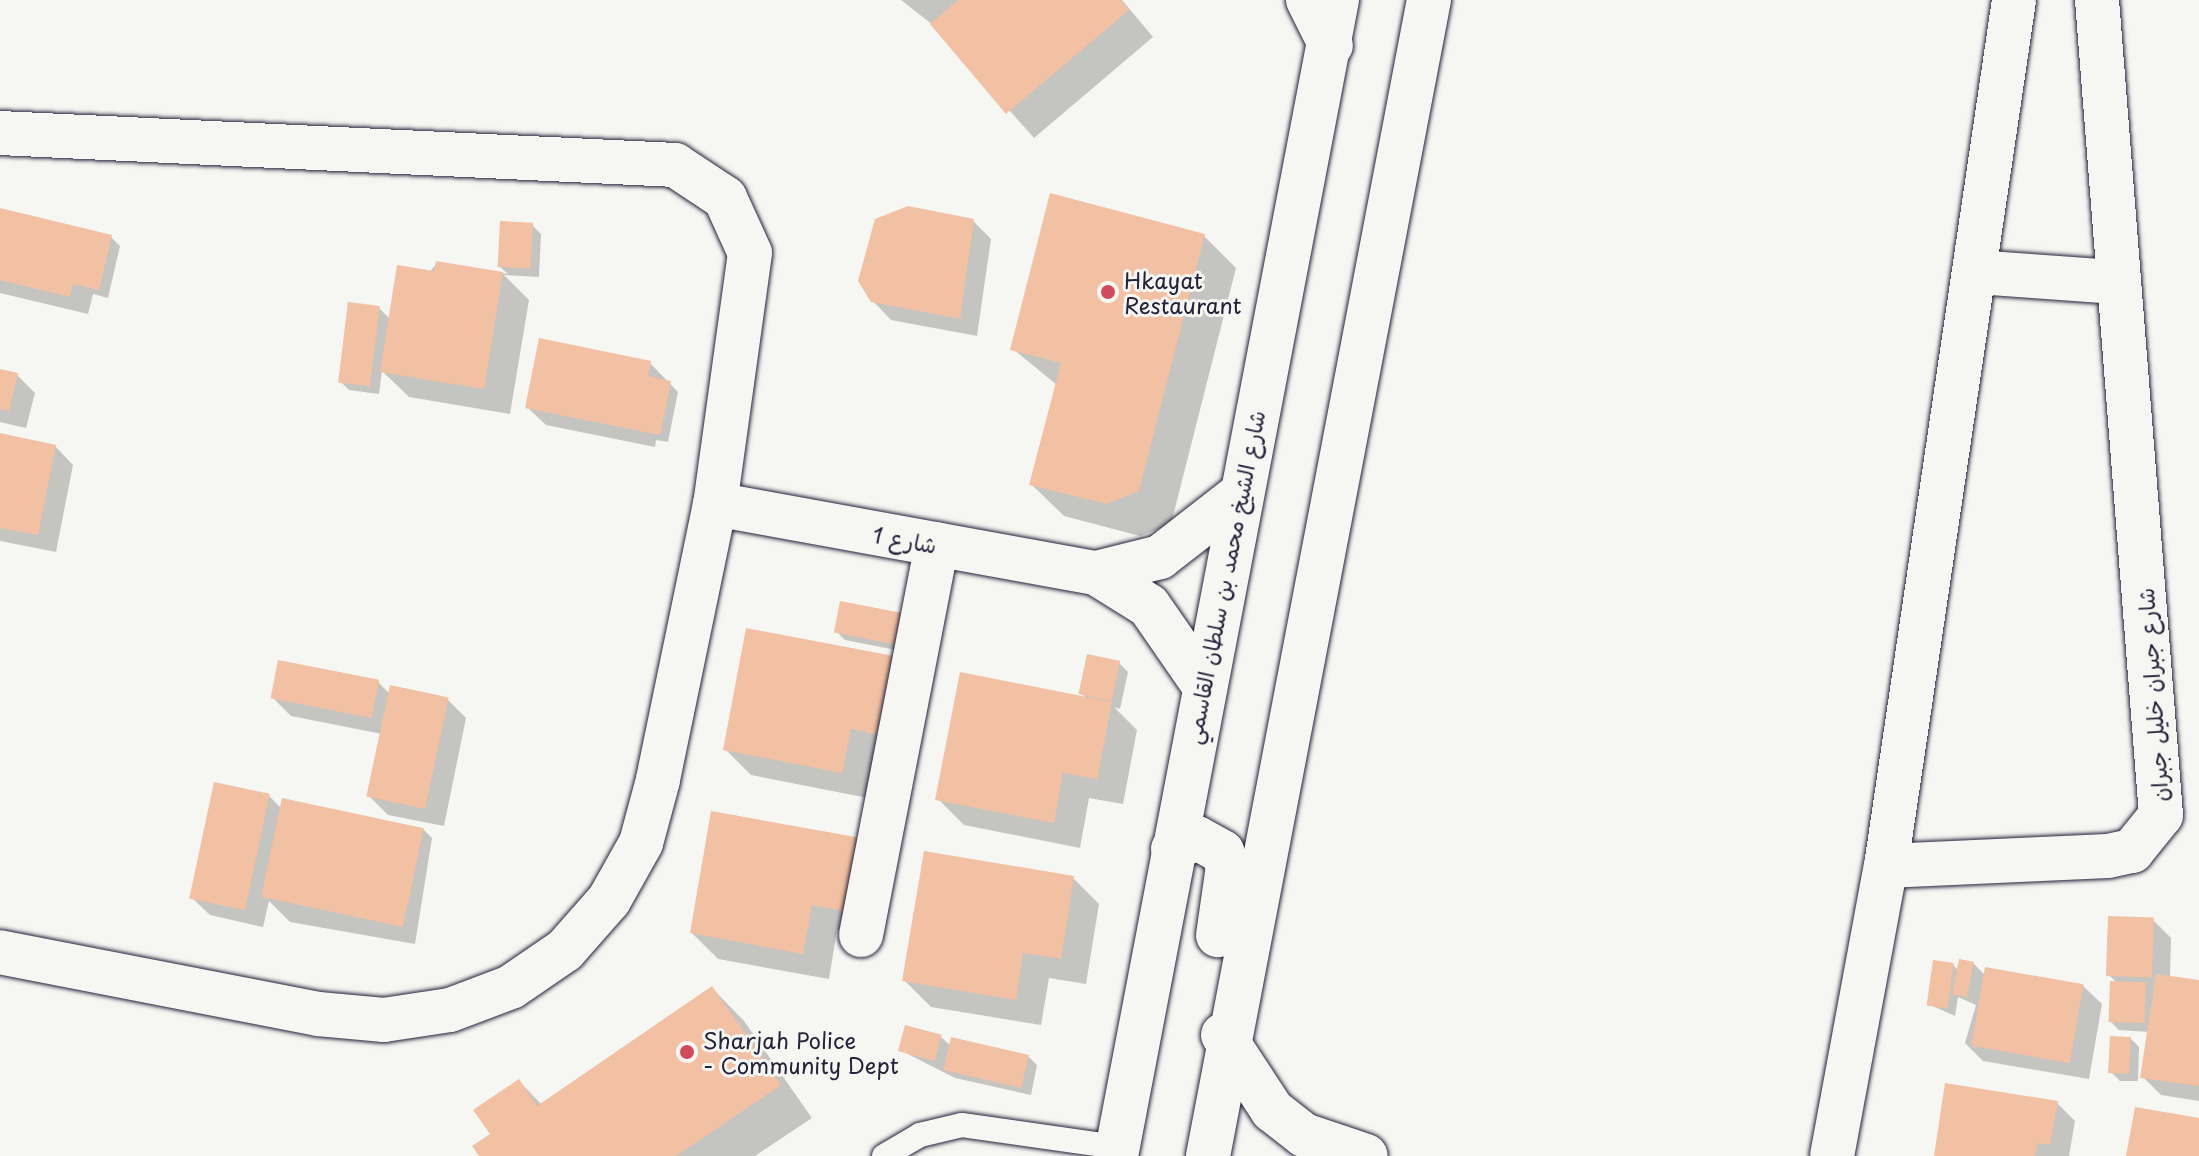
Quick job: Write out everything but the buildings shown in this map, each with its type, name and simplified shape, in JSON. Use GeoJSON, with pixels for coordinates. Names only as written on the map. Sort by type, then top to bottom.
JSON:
{"type":"FeatureCollection","features":[{"type":"Feature","properties":{"kind":"street"},"geometry":{"type":"LineString","coordinates":[[1308,0],[1331,46]]}},
{"type":"Feature","properties":{"kind":"street","name":"شارع الشيخ محمد بن سلطان القاسمي"},"geometry":{"type":"LineString","coordinates":[[1116,1152],[1237,497],[1331,46],[1337,0]]}},
{"type":"Feature","properties":{"kind":"street"},"geometry":{"type":"LineString","coordinates":[[1208,1156],[1226,1044],[1429,0]]}},
{"type":"Feature","properties":{"kind":"street"},"geometry":{"type":"LineString","coordinates":[[1832,1156],[1886,866],[2014,0]]}},
{"type":"Feature","properties":{"kind":"street","name":"شارع جبران خليل جبران"},"geometry":{"type":"LineString","coordinates":[[1886,866],[2108,856],[2132,851],[2161,815],[2116,282],[2097,0]]}},
{"type":"Feature","properties":{"kind":"street"},"geometry":{"type":"LineString","coordinates":[[0,133],[644,161],[703,178],[733,211],[750,253],[715,504],[641,843],[609,900],[565,950],[511,987],[450,1010],[384,1020],[318,1014],[0,952]]}},
{"type":"Feature","properties":{"kind":"street"},"geometry":{"type":"LineString","coordinates":[[1975,272],[2116,282]]}},
{"type":"Feature","properties":{"kind":"street","name":"شارع 1"},"geometry":{"type":"LineString","coordinates":[[1096,573],[1160,557],[1237,497]]}},
{"type":"Feature","properties":{"kind":"street","name":"شارع 1"},"geometry":{"type":"LineString","coordinates":[[715,504],[1096,573],[1149,606],[1203,684]]}},
{"type":"Feature","properties":{"kind":"street"},"geometry":{"type":"LineString","coordinates":[[861,935],[937,544]]}},
{"type":"Feature","properties":{"kind":"street"},"geometry":{"type":"LineString","coordinates":[[1173,849],[1197,838],[1222,852],[1228,866],[1212,977],[1226,1044],[1272,1110],[1345,1155]]}},
{"type":"Feature","properties":{"kind":"lane"},"geometry":{"type":"LineString","coordinates":[[884,1156],[920,1135],[962,1125],[1116,1152]]}},
{"type":"Feature","properties":{"kind":"place","name":"Hkayat Restaurant"},"geometry":{"type":"Point","coordinates":[1108,292]}},
{"type":"Feature","properties":{"kind":"place","name":"Sharjah Police - Community Dept"},"geometry":{"type":"Point","coordinates":[687,1052]}}]}
